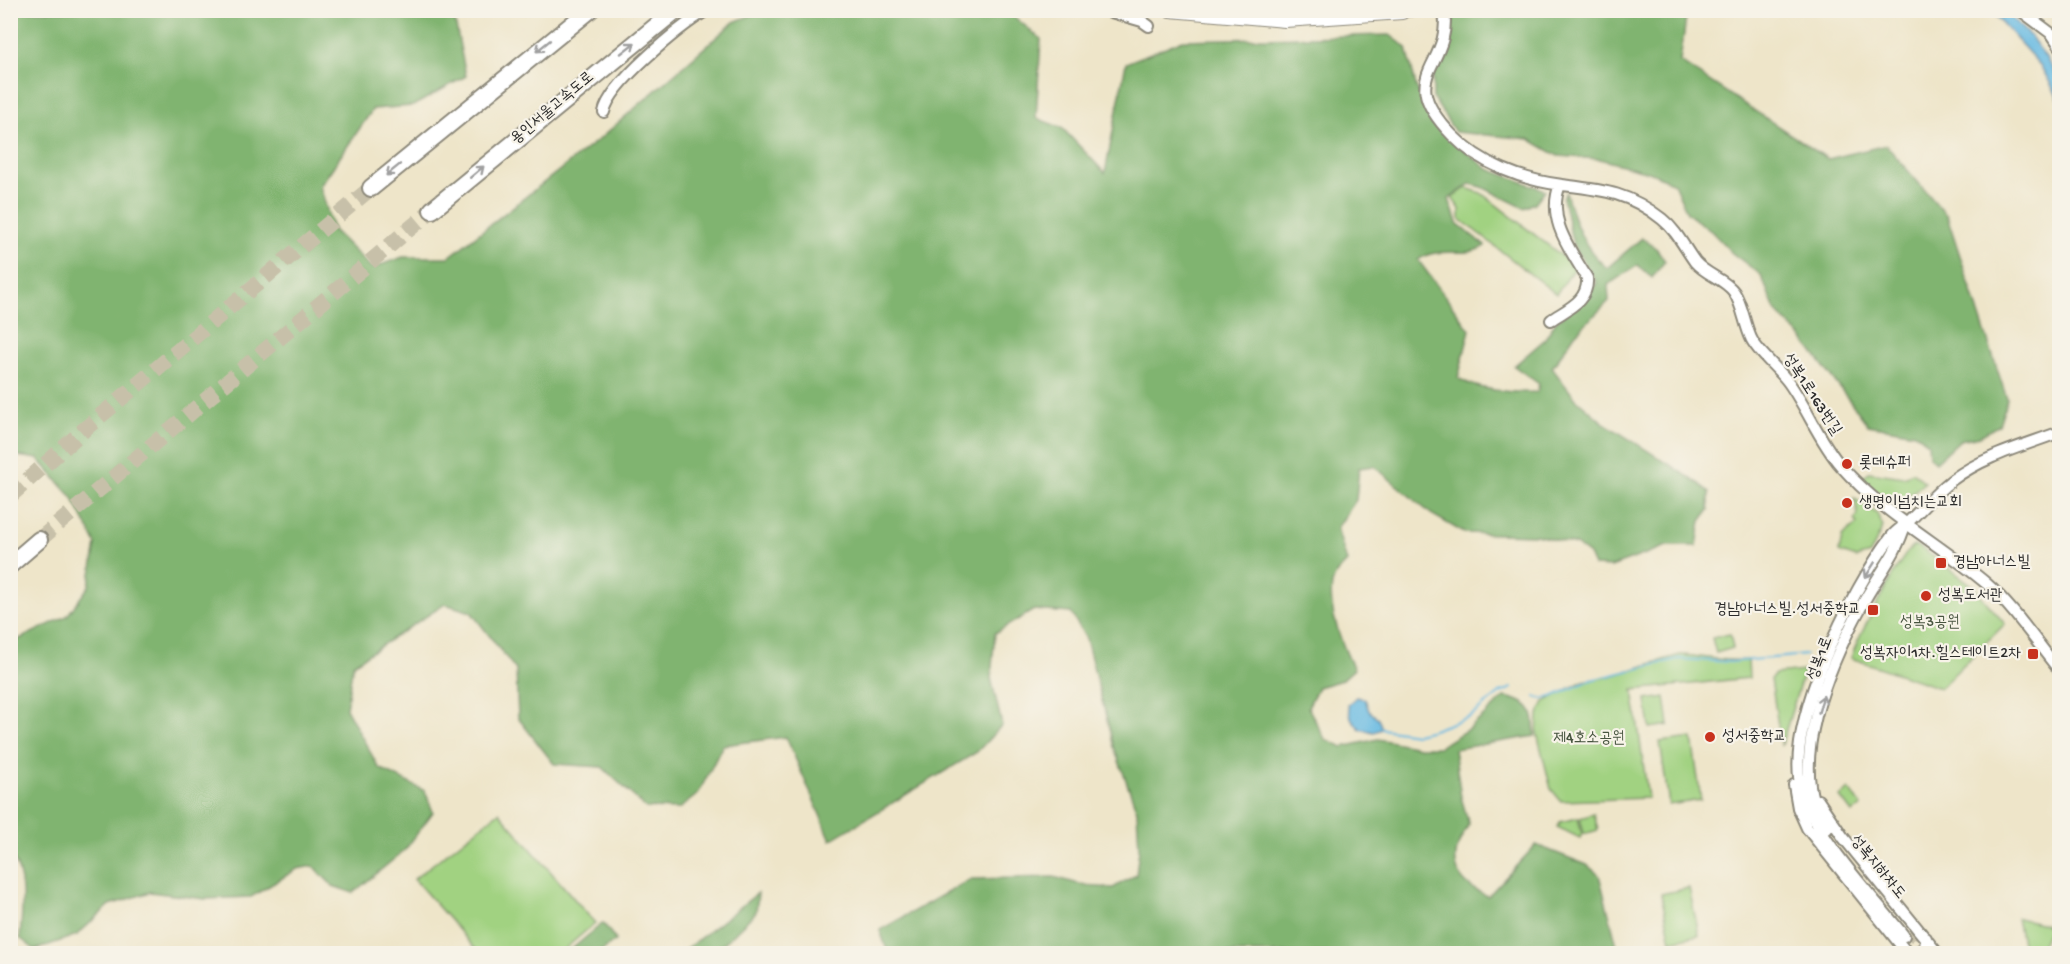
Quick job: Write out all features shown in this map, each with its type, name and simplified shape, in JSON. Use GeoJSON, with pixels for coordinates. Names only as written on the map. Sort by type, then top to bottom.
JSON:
{"type":"FeatureCollection","features":[{"type":"Feature","properties":{"kind":"highway"},"geometry":{"type":"LineString","coordinates":[[370,188],[590,10]]}},
{"type":"Feature","properties":{"kind":"highway","name":"용인서울고속도로"},"geometry":{"type":"LineString","coordinates":[[432,210],[607,64],[676,10]]}},
{"type":"Feature","properties":{"kind":"highway"},"geometry":{"type":"LineString","coordinates":[[10,565],[39,540]]}},
{"type":"Feature","properties":{"kind":"main road"},"geometry":{"type":"LineString","coordinates":[[1170,10],[1285,20],[1402,12]]}},
{"type":"Feature","properties":{"kind":"street"},"geometry":{"type":"LineString","coordinates":[[604,112],[610,97],[661,45],[677,30],[707,10]]}},
{"type":"Feature","properties":{"kind":"street"},"geometry":{"type":"LineString","coordinates":[[1104,10],[1142,21],[1149,26]]}},
{"type":"Feature","properties":{"kind":"street","name":"성복1로163번길"},"geometry":{"type":"LineString","coordinates":[[1444,10],[1445,37],[1432,62],[1424,90],[1427,102],[1452,135],[1470,151],[1506,171],[1560,185],[1609,190],[1646,208],[1664,220],[1677,234],[1695,262],[1731,288],[1748,325],[1751,339],[1790,385],[1840,465],[1905,525],[1989,586],[2060,671]]}},
{"type":"Feature","properties":{"kind":"street"},"geometry":{"type":"LineString","coordinates":[[2020,10],[2056,33],[2060,46]]}},
{"type":"Feature","properties":{"kind":"street"},"geometry":{"type":"LineString","coordinates":[[1551,320],[1580,300],[1588,287],[1587,278],[1562,236],[1558,223],[1556,196],[1560,185]]}},
{"type":"Feature","properties":{"kind":"street","name":"성복1로"},"geometry":{"type":"LineString","coordinates":[[1908,954],[1804,823],[1798,808],[1793,772],[1809,707],[1841,620],[1893,534],[1936,493],[1966,470],[1986,459],[2060,432]]}},
{"type":"Feature","properties":{"kind":"street","name":"성복1로"},"geometry":{"type":"LineString","coordinates":[[1820,826],[1809,782],[1809,746],[1834,662],[1861,606],[1901,540],[1905,525]]}},
{"type":"Feature","properties":{"kind":"street","name":"성복1로"},"geometry":{"type":"LineString","coordinates":[[1798,755],[1801,789],[1820,826]]}},
{"type":"Feature","properties":{"kind":"street","name":"성복1로"},"geometry":{"type":"LineString","coordinates":[[1809,782],[1843,837],[1938,954]]}},
{"type":"Feature","properties":{"kind":"street","name":"성복지하차도"},"geometry":{"type":"LineString","coordinates":[[1820,826],[1906,933]]}},
{"type":"Feature","properties":{"kind":"street"},"geometry":{"type":"LineString","coordinates":[[1918,954],[1925,948],[1926,938]]}},
{"type":"Feature","properties":{"kind":"green space"},"geometry":{"type":"Polygon","coordinates":[[[1006,10],[1041,39],[1036,118],[1062,128],[1105,173],[1126,63],[1183,40],[1390,35],[1407,48],[1416,86],[1425,107],[1449,138],[1488,169],[1545,190],[1535,203],[1524,208],[1482,187],[1470,184],[1449,199],[1457,223],[1485,246],[1469,252],[1435,253],[1418,260],[1470,330],[1458,378],[1475,386],[1496,390],[1537,392],[1539,384],[1514,366],[1544,340],[1556,321],[1584,298],[1597,283],[1573,245],[1563,198],[1566,192],[1580,234],[1607,268],[1642,238],[1657,249],[1665,261],[1652,278],[1638,265],[1608,285],[1609,301],[1575,334],[1552,368],[1575,398],[1604,423],[1709,492],[1709,510],[1701,521],[1697,546],[1667,546],[1611,567],[1594,566],[1589,555],[1576,545],[1536,535],[1464,533],[1431,514],[1374,466],[1359,468],[1356,500],[1337,528],[1347,562],[1335,576],[1331,597],[1340,636],[1354,669],[1342,680],[1318,687],[1308,707],[1325,739],[1343,747],[1378,739],[1419,747],[1439,747],[1470,728],[1505,697],[1527,705],[1534,720],[1535,736],[1454,749],[1461,797],[1469,824],[1458,847],[1456,866],[1466,883],[1488,896],[1536,845],[1587,865],[1599,875],[1619,953],[888,953],[880,930],[971,879],[1054,877],[1086,886],[1113,888],[1136,875],[1139,849],[1137,811],[1114,747],[1086,639],[1071,613],[1034,610],[995,633],[991,678],[1002,725],[977,752],[831,840],[786,737],[723,745],[698,794],[679,809],[646,808],[602,767],[554,764],[518,718],[516,670],[471,612],[445,604],[353,664],[346,708],[379,768],[425,791],[433,812],[405,850],[353,893],[333,886],[313,866],[297,869],[251,897],[205,899],[150,892],[110,905],[77,935],[35,950],[20,938],[21,884],[11,854],[11,643],[67,616],[89,586],[96,544],[72,497],[38,459],[11,455],[11,11],[453,11],[466,76],[413,106],[373,109],[320,186],[333,230],[372,268],[403,257],[449,257],[603,136],[734,22],[761,11],[1006,10]]]}},
{"type":"Feature","properties":{"kind":"green space"},"geometry":{"type":"Polygon","coordinates":[[[1452,11],[1687,11],[1680,62],[1828,159],[1886,145],[1947,216],[2007,399],[1999,425],[1980,436],[1960,440],[1936,462],[1929,456],[1928,443],[1915,433],[1868,425],[1802,338],[1775,310],[1761,275],[1687,213],[1674,183],[1649,172],[1599,159],[1558,156],[1529,139],[1455,132],[1433,98],[1433,66],[1449,47],[1453,22],[1452,11]]]}},
{"type":"Feature","properties":{"kind":"green space"},"geometry":{"type":"Polygon","coordinates":[[[1466,188],[1481,193],[1576,267],[1556,294],[1460,219],[1460,209],[1452,198],[1466,188]]]}},
{"type":"Feature","properties":{"kind":"green space"},"geometry":{"type":"Polygon","coordinates":[[[1869,472],[1904,477],[1912,472],[1925,482],[1900,503],[1884,498],[1864,481],[1863,477],[1869,472]]]}},
{"type":"Feature","properties":{"kind":"green space"},"geometry":{"type":"Polygon","coordinates":[[[1854,498],[1877,514],[1883,527],[1870,554],[1856,558],[1839,552],[1842,537],[1857,524],[1854,520],[1858,515],[1854,498]]]}},
{"type":"Feature","properties":{"kind":"green space","name":"성복3공원"},"geometry":{"type":"Polygon","coordinates":[[[1914,546],[1920,547],[1972,585],[2005,624],[1940,688],[1851,658],[1890,579],[1914,546]]]}},
{"type":"Feature","properties":{"kind":"green space"},"geometry":{"type":"Polygon","coordinates":[[[1730,634],[1733,648],[1716,653],[1712,638],[1730,634]]]}},
{"type":"Feature","properties":{"kind":"green space","name":"제4호소공원"},"geometry":{"type":"Polygon","coordinates":[[[1680,655],[1748,660],[1749,678],[1633,690],[1648,798],[1561,801],[1551,789],[1537,733],[1538,714],[1544,702],[1583,681],[1607,677],[1680,655]]]}},
{"type":"Feature","properties":{"kind":"green space"},"geometry":{"type":"Polygon","coordinates":[[[1804,671],[1781,746],[1771,679],[1775,674],[1804,671]]]}},
{"type":"Feature","properties":{"kind":"green space"},"geometry":{"type":"Polygon","coordinates":[[[1665,697],[1669,725],[1650,728],[1646,700],[1665,697]]]}},
{"type":"Feature","properties":{"kind":"green space"},"geometry":{"type":"Polygon","coordinates":[[[1692,738],[1701,800],[1669,805],[1660,742],[1692,738]]]}},
{"type":"Feature","properties":{"kind":"green space"},"geometry":{"type":"Polygon","coordinates":[[[1849,789],[1862,806],[1852,813],[1840,797],[1849,789]]]}},
{"type":"Feature","properties":{"kind":"green space"},"geometry":{"type":"Polygon","coordinates":[[[499,812],[595,923],[560,953],[479,953],[414,879],[499,812]]]}},
{"type":"Feature","properties":{"kind":"green space"},"geometry":{"type":"Polygon","coordinates":[[[1594,814],[1598,830],[1584,834],[1580,818],[1594,814]]]}},
{"type":"Feature","properties":{"kind":"green space"},"geometry":{"type":"Polygon","coordinates":[[[1578,818],[1582,834],[1580,838],[1557,827],[1560,822],[1578,818]]]}},
{"type":"Feature","properties":{"kind":"green space"},"geometry":{"type":"Polygon","coordinates":[[[1689,888],[1699,935],[1671,941],[1661,894],[1689,888]]]}},
{"type":"Feature","properties":{"kind":"green space"},"geometry":{"type":"Polygon","coordinates":[[[758,893],[756,912],[714,953],[681,953],[758,893]]]}},
{"type":"Feature","properties":{"kind":"green space"},"geometry":{"type":"Polygon","coordinates":[[[2017,918],[2045,924],[2049,929],[2038,953],[2024,953],[2017,918]]]}},
{"type":"Feature","properties":{"kind":"green space"},"geometry":{"type":"Polygon","coordinates":[[[603,923],[616,940],[599,953],[567,953],[603,923]]]}},
{"type":"Feature","properties":{"kind":"water"},"geometry":{"type":"Polygon","coordinates":[[[1991,11],[2004,11],[2032,38],[2059,81],[2059,99],[2040,65],[1991,11]]]}},
{"type":"Feature","properties":{"kind":"water"},"geometry":{"type":"Polygon","coordinates":[[[1356,697],[1365,699],[1369,711],[1378,718],[1382,729],[1374,732],[1360,729],[1351,718],[1348,705],[1356,697]]]}},
{"type":"Feature","properties":{"kind":"waterway"},"geometry":{"type":"LineString","coordinates":[[1535,697],[1542,699],[1552,697],[1591,680],[1678,659],[1730,662],[1806,655]]}},
{"type":"Feature","properties":{"kind":"waterway"},"geometry":{"type":"LineString","coordinates":[[1382,729],[1416,734],[1433,730],[1471,716],[1500,693],[1512,688]]}},
{"type":"Feature","properties":{"kind":"tunnel"},"geometry":{"type":"LineString","coordinates":[[1402,12],[1414,10]]}},
{"type":"Feature","properties":{"kind":"tunnel"},"geometry":{"type":"LineString","coordinates":[[10,496],[86,428],[371,188]]}},
{"type":"Feature","properties":{"kind":"tunnel"},"geometry":{"type":"LineString","coordinates":[[39,540],[432,210]]}},
{"type":"Feature","properties":{"kind":"tunnel"},"geometry":{"type":"LineString","coordinates":[[1909,931],[1926,954]]}},
{"type":"Feature","properties":{"kind":"place","name":"롯데슈퍼"},"geometry":{"type":"Point","coordinates":[1847,464]}},
{"type":"Feature","properties":{"kind":"place","name":"생명이넘치는교회"},"geometry":{"type":"Point","coordinates":[1847,503]}},
{"type":"Feature","properties":{"kind":"place","name":"경남아너스빌"},"geometry":{"type":"Point","coordinates":[1941,563]}},
{"type":"Feature","properties":{"kind":"place","name":"성복도서관"},"geometry":{"type":"Point","coordinates":[1926,596]}},
{"type":"Feature","properties":{"kind":"place","name":"경남아너스빌.성서중학교"},"geometry":{"type":"Point","coordinates":[1873,610]}},
{"type":"Feature","properties":{"kind":"place","name":"성복자이1차.힐스테이트2차"},"geometry":{"type":"Point","coordinates":[2033,654]}},
{"type":"Feature","properties":{"kind":"place","name":"성서중학교"},"geometry":{"type":"Point","coordinates":[1710,737]}}]}
